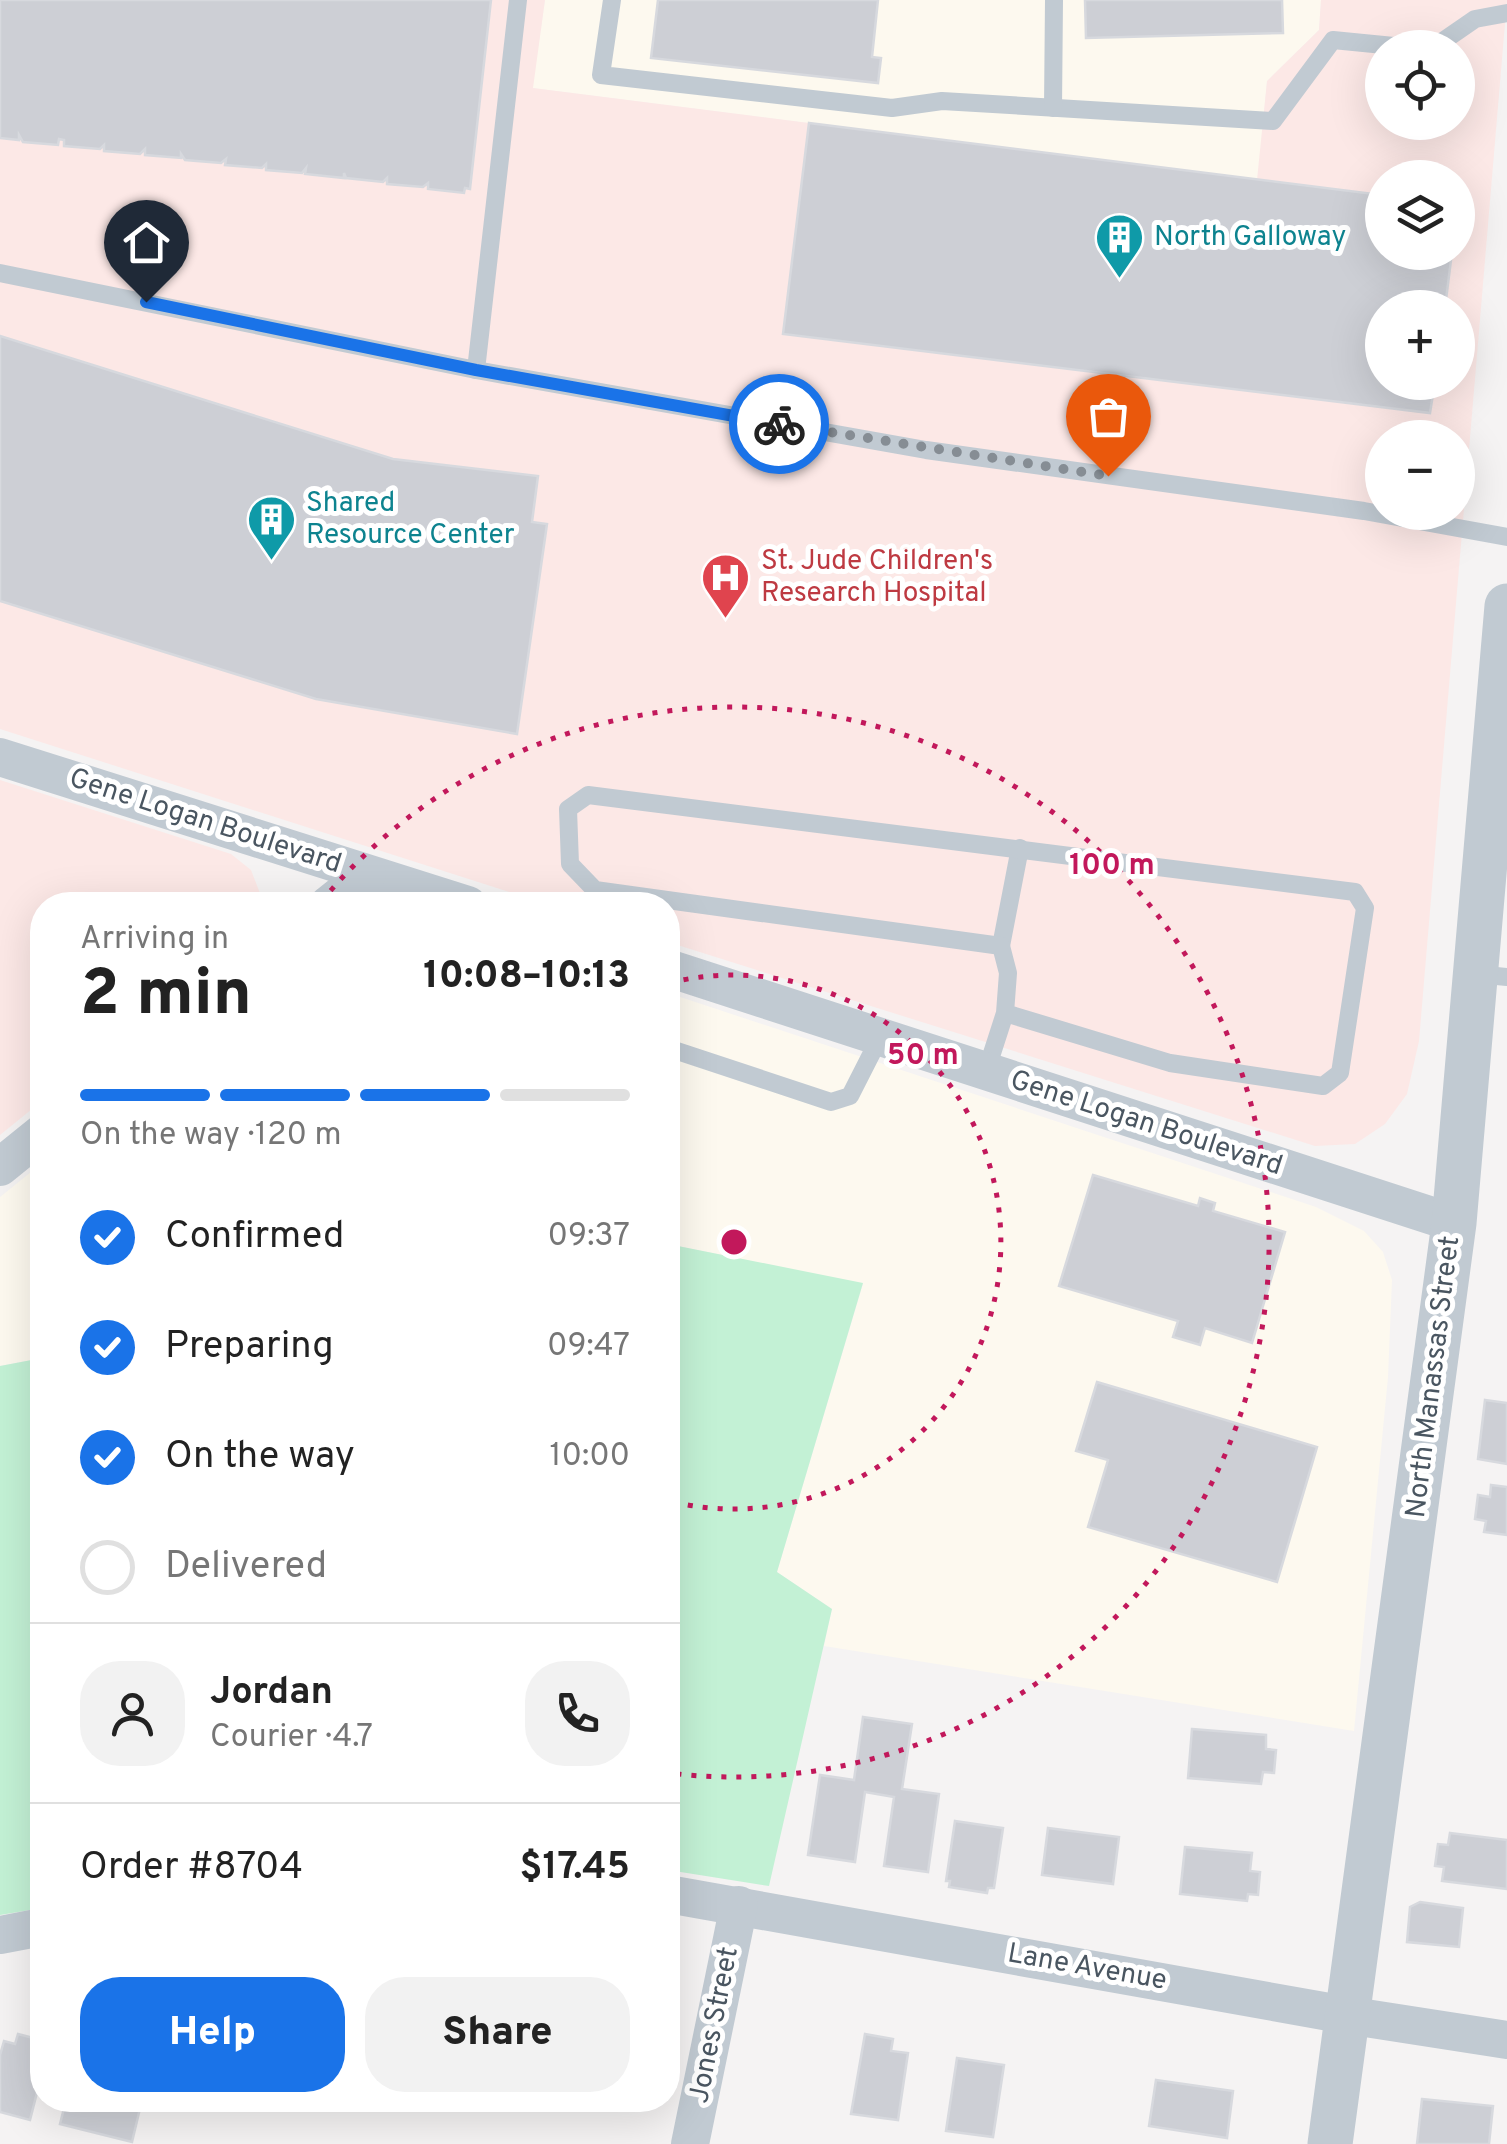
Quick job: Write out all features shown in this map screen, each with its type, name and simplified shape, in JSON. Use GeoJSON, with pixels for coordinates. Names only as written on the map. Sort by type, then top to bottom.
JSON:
{"type":"FeatureCollection","features":[{"type":"Feature","properties":{"kind":"street","name":"North Manassas Street"},"geometry":{"type":"LineString","coordinates":[[1330,2144],[1491,976],[1507,606]]}},
{"type":"Feature","properties":{"kind":"street","name":"Gene Logan Boulevard"},"geometry":{"type":"LineString","coordinates":[[0,756],[372,889]]}},
{"type":"Feature","properties":{"kind":"street","name":"Gene Logan Boulevard"},"geometry":{"type":"LineString","coordinates":[[680,972],[1454,1223]]}},
{"type":"Feature","properties":{"kind":"street"},"geometry":{"type":"LineString","coordinates":[[0,1167],[30,1143]]}},
{"type":"Feature","properties":{"kind":"street","name":"Lane Avenue"},"geometry":{"type":"LineString","coordinates":[[680,1896],[1346,2016],[1507,2040]]}},
{"type":"Feature","properties":{"kind":"street","name":"Jones Street"},"geometry":{"type":"LineString","coordinates":[[690,2144],[739,1905]]}},
{"type":"Feature","properties":{"kind":"street"},"geometry":{"type":"LineString","coordinates":[[0,1935],[30,1929]]}},
{"type":"Feature","properties":{"kind":"lane"},"geometry":{"type":"LineString","coordinates":[[476,370],[518,0]]}},
{"type":"Feature","properties":{"kind":"lane"},"geometry":{"type":"LineString","coordinates":[[612,0],[601,74],[892,108],[942,101],[1273,121],[1333,40],[1365,43]]}},
{"type":"Feature","properties":{"kind":"lane"},"geometry":{"type":"LineString","coordinates":[[1052,108],[1054,0]]}},
{"type":"Feature","properties":{"kind":"lane"},"geometry":{"type":"LineString","coordinates":[[1459,30],[1474,19],[1507,13]]}},
{"type":"Feature","properties":{"kind":"lane"},"geometry":{"type":"LineString","coordinates":[[0,272],[476,370],[926,450],[1364,511],[1507,537]]}},
{"type":"Feature","properties":{"kind":"lane"},"geometry":{"type":"LineString","coordinates":[[610,892],[596,890],[570,864],[568,808],[588,795],[1355,892],[1365,908],[1340,1073],[1322,1086],[1170,1062],[1005,1013]]}},
{"type":"Feature","properties":{"kind":"lane"},"geometry":{"type":"LineString","coordinates":[[986,1072],[1005,1013],[1008,973],[1002,946],[1020,848]]}},
{"type":"Feature","properties":{"kind":"lane"},"geometry":{"type":"LineString","coordinates":[[680,902],[1002,946]]}},
{"type":"Feature","properties":{"kind":"lane"},"geometry":{"type":"LineString","coordinates":[[680,1052],[831,1102],[850,1096],[880,1037]]}},
{"type":"Feature","properties":{"kind":"shaded area","name":"St. Jude Children's Research Hospital"},"geometry":{"type":"Polygon","coordinates":[[[0,0],[545,0],[533,88],[1257,180],[1267,81],[1319,30],[1321,0],[1507,0],[1475,379],[1475,290],[1365,290],[1365,400],[1473,400],[1471,420],[1365,420],[1365,530],[1462,530],[1419,1041],[1407,1094],[1385,1124],[1355,1144],[1315,1146],[680,946],[680,892],[509,892],[0,729],[0,0]]]}},
{"type":"Feature","properties":{"kind":"shaded area"},"geometry":{"type":"Polygon","coordinates":[[[545,0],[1321,0],[1319,30],[1267,81],[1258,180],[532,88],[545,0]]]}},
{"type":"Feature","properties":{"kind":"shaded area"},"geometry":{"type":"Polygon","coordinates":[[[0,780],[231,854],[251,870],[259,892],[30,892],[30,1111],[0,1135],[0,780]]]}},
{"type":"Feature","properties":{"kind":"shaded area"},"geometry":{"type":"Polygon","coordinates":[[[680,997],[1316,1207],[1364,1231],[1383,1252],[1392,1280],[1388,1377],[1354,1731],[824,1646],[832,1609],[777,1572],[863,1284],[680,1246],[680,997]]]}},
{"type":"Feature","properties":{"kind":"shaded area"},"geometry":{"type":"Polygon","coordinates":[[[30,1173],[30,1360],[0,1366],[0,1197],[30,1173]]]}},
{"type":"Feature","properties":{"kind":"green space"},"geometry":{"type":"Polygon","coordinates":[[[680,1246],[863,1283],[777,1572],[832,1609],[769,1886],[680,1872],[680,1246]]]}},
{"type":"Feature","properties":{"kind":"green space"},"geometry":{"type":"Polygon","coordinates":[[[30,1360],[30,1910],[0,1915],[0,1366],[30,1360]]]}},
{"type":"Feature","properties":{"kind":"building"},"geometry":{"type":"Polygon","coordinates":[[[0,0],[491,0],[470,189],[465,188],[464,193],[428,189],[428,183],[423,187],[387,184],[387,178],[383,182],[346,178],[344,173],[344,178],[305,174],[306,168],[302,173],[266,170],[266,164],[262,168],[225,165],[226,159],[221,163],[185,160],[181,154],[181,158],[145,155],[145,149],[140,154],[104,151],[104,145],[100,149],[64,146],[64,140],[59,139],[58,145],[23,142],[19,135],[19,140],[0,138],[0,0]]]}},
{"type":"Feature","properties":{"kind":"building"},"geometry":{"type":"Polygon","coordinates":[[[658,0],[878,0],[872,57],[881,58],[878,83],[651,58],[658,0]]]}},
{"type":"Feature","properties":{"kind":"building"},"geometry":{"type":"Polygon","coordinates":[[[1085,0],[1282,0],[1283,33],[1086,38],[1085,0]]]}},
{"type":"Feature","properties":{"kind":"building","name":"North Galloway"},"geometry":{"type":"Polygon","coordinates":[[[809,123],[1365,193],[1365,270],[1450,270],[1447,290],[1365,290],[1365,400],[1432,400],[1430,413],[783,334],[809,123]]]}},
{"type":"Feature","properties":{"kind":"building","name":"Shared Resource Center"},"geometry":{"type":"Polygon","coordinates":[[[0,336],[393,459],[538,476],[532,522],[547,524],[517,734],[316,699],[0,601],[0,336]]]}},
{"type":"Feature","properties":{"kind":"building"},"geometry":{"type":"Polygon","coordinates":[[[1093,1175],[1198,1206],[1200,1198],[1215,1203],[1213,1211],[1285,1232],[1252,1343],[1205,1328],[1200,1345],[1173,1337],[1178,1321],[1059,1286],[1093,1175]]]}},
{"type":"Feature","properties":{"kind":"building"},"geometry":{"type":"Polygon","coordinates":[[[1097,1382],[1317,1447],[1277,1582],[1088,1527],[1108,1460],[1076,1451],[1097,1382]]]}},
{"type":"Feature","properties":{"kind":"building"},"geometry":{"type":"Polygon","coordinates":[[[1485,1400],[1507,1403],[1507,1464],[1478,1459],[1485,1400]]]}},
{"type":"Feature","properties":{"kind":"building"},"geometry":{"type":"Polygon","coordinates":[[[1491,1485],[1507,1487],[1507,1535],[1484,1532],[1486,1521],[1475,1519],[1478,1495],[1490,1497],[1491,1485]]]}},
{"type":"Feature","properties":{"kind":"building"},"geometry":{"type":"Polygon","coordinates":[[[863,1717],[912,1724],[902,1789],[939,1794],[928,1872],[884,1866],[894,1797],[865,1792],[855,1862],[808,1855],[820,1775],[854,1780],[863,1717]]]}},
{"type":"Feature","properties":{"kind":"building"},"geometry":{"type":"Polygon","coordinates":[[[1192,1729],[1266,1735],[1266,1749],[1276,1750],[1274,1773],[1263,1772],[1261,1784],[1188,1778],[1192,1729]]]}},
{"type":"Feature","properties":{"kind":"building"},"geometry":{"type":"Polygon","coordinates":[[[955,1821],[1003,1828],[994,1888],[988,1888],[987,1893],[949,1887],[950,1881],[946,1881],[955,1821]]]}},
{"type":"Feature","properties":{"kind":"building"},"geometry":{"type":"Polygon","coordinates":[[[1048,1828],[1119,1837],[1113,1884],[1042,1875],[1048,1828]]]}},
{"type":"Feature","properties":{"kind":"building"},"geometry":{"type":"Polygon","coordinates":[[[1450,1833],[1507,1840],[1507,1889],[1442,1881],[1444,1867],[1435,1866],[1438,1844],[1448,1845],[1450,1833]]]}},
{"type":"Feature","properties":{"kind":"building"},"geometry":{"type":"Polygon","coordinates":[[[1185,1847],[1252,1853],[1250,1871],[1260,1872],[1258,1895],[1248,1894],[1247,1901],[1180,1894],[1185,1847]]]}},
{"type":"Feature","properties":{"kind":"building"},"geometry":{"type":"Polygon","coordinates":[[[1420,1902],[1463,1908],[1459,1947],[1407,1942],[1410,1907],[1420,1902]]]}},
{"type":"Feature","properties":{"kind":"building"},"geometry":{"type":"Polygon","coordinates":[[[18,2034],[30,2037],[30,2120],[0,2112],[0,2055],[4,2041],[15,2044],[18,2034]]]}},
{"type":"Feature","properties":{"kind":"building"},"geometry":{"type":"Polygon","coordinates":[[[865,2034],[893,2039],[891,2051],[908,2053],[898,2120],[851,2114],[865,2034]]]}},
{"type":"Feature","properties":{"kind":"building"},"geometry":{"type":"Polygon","coordinates":[[[957,2058],[1004,2065],[993,2137],[946,2131],[957,2058]]]}},
{"type":"Feature","properties":{"kind":"building"},"geometry":{"type":"Polygon","coordinates":[[[1156,2080],[1233,2091],[1227,2138],[1149,2126],[1156,2080]]]}},
{"type":"Feature","properties":{"kind":"building"},"geometry":{"type":"Polygon","coordinates":[[[1422,2099],[1493,2106],[1489,2144],[1417,2144],[1422,2099]]]}},
{"type":"Feature","properties":{"kind":"building"},"geometry":{"type":"Polygon","coordinates":[[[63,2112],[139,2112],[132,2142],[60,2124],[63,2112]]]}},
{"type":"Feature","properties":{"kind":"way so far"},"geometry":{"type":"LineString","coordinates":[[779,424],[1108,476]]}},
{"type":"Feature","properties":{"kind":"place","name":"North Galloway"},"geometry":{"type":"Point","coordinates":[1119,280]}},
{"type":"Feature","properties":{"kind":"place","name":"Shared Resource Center"},"geometry":{"type":"Point","coordinates":[271,562]}},
{"type":"Feature","properties":{"kind":"place","name":"St. Jude Children's Research Hospital"},"geometry":{"type":"Point","coordinates":[726,620]}},
{"type":"Feature","properties":{"kind":"route"},"geometry":{"type":"LineString","coordinates":[[146,302],[476,370],[779,424]]}}]}
